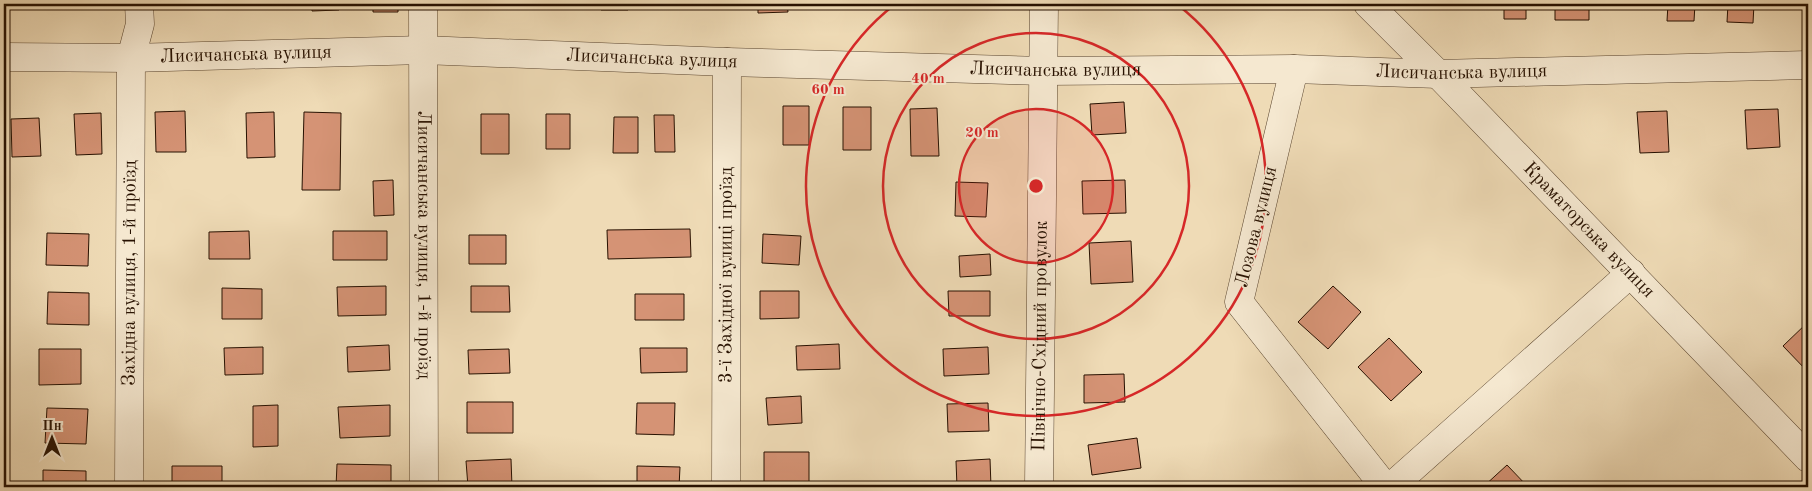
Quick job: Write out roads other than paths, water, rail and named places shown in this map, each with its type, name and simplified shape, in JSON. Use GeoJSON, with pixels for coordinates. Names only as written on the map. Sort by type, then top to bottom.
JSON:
{"type":"FeatureCollection","features":[{"type":"Feature","properties":{"kind":"street","name":"Західна вулиця, 1-й проїзд"},"geometry":{"type":"LineString","coordinates":[[129,487],[131,58],[140,24],[139,4]]}},
{"type":"Feature","properties":{"kind":"street","name":"Лисичанська вулиця, 1-й проїзд"},"geometry":{"type":"LineString","coordinates":[[422,4],[424,487]]}},
{"type":"Feature","properties":{"kind":"street","name":"Північно-Східний провулок"},"geometry":{"type":"LineString","coordinates":[[1039,487],[1044,4]]}},
{"type":"Feature","properties":{"kind":"street","name":"Краматорська вулиця"},"geometry":{"type":"LineString","coordinates":[[1368,4],[1389,14],[1438,74],[1808,458]]}},
{"type":"Feature","properties":{"kind":"street","name":"Лисичанська вулиця"},"geometry":{"type":"LineString","coordinates":[[4,57],[131,58],[423,50],[727,62],[1044,71],[1294,70],[1438,74],[1808,65]]}},
{"type":"Feature","properties":{"kind":"street","name":"3-ї Західної вулиці проїзд"},"geometry":{"type":"LineString","coordinates":[[726,487],[727,62]]}},
{"type":"Feature","properties":{"kind":"street","name":"Лозова вулиця"},"geometry":{"type":"LineString","coordinates":[[1294,70],[1265,199],[1239,302],[1385,487]]}},
{"type":"Feature","properties":{"kind":"street"},"geometry":{"type":"LineString","coordinates":[[1392,487],[1630,273]]}}]}
